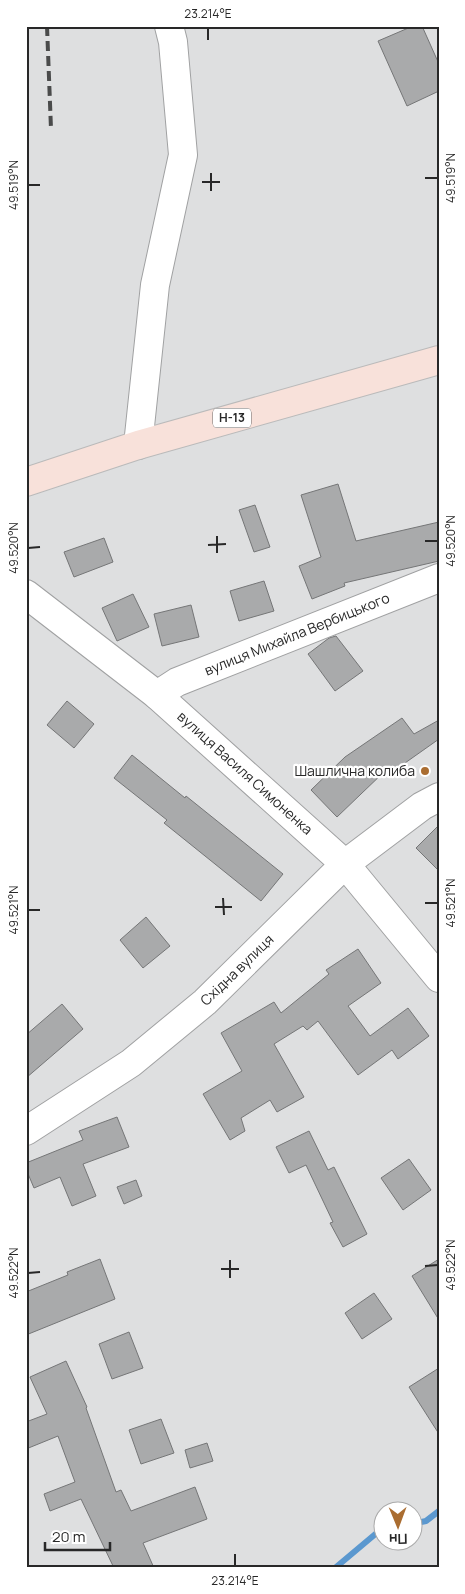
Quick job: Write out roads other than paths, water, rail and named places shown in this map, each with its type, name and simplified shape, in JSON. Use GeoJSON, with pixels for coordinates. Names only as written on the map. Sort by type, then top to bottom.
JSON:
{"type":"FeatureCollection","features":[{"type":"Feature","properties":{"kind":"main road","name":"Н-13"},"geometry":{"type":"LineString","coordinates":[[26,482],[138,445],[439,360]]}},
{"type":"Feature","properties":{"kind":"street"},"geometry":{"type":"LineString","coordinates":[[138,445],[155,285],[182,155],[173,42],[169,26]]}},
{"type":"Feature","properties":{"kind":"street","name":"вулиця Михайла Вербицького"},"geometry":{"type":"LineString","coordinates":[[157,695],[177,682],[439,578]]}},
{"type":"Feature","properties":{"kind":"street","name":"вулиця Василя Симоненка"},"geometry":{"type":"LineString","coordinates":[[26,594],[157,695],[345,864],[439,978]]}},
{"type":"Feature","properties":{"kind":"street","name":"Східна вулиця"},"geometry":{"type":"LineString","coordinates":[[26,1130],[131,1063],[205,1002],[345,864],[422,806],[439,798]]}},
{"type":"Feature","properties":{"kind":"waterway"},"geometry":{"type":"LineString","coordinates":[[422,1522],[439,1511]]}},
{"type":"Feature","properties":{"kind":"waterway"},"geometry":{"type":"LineString","coordinates":[[335,1568],[372,1537]]}},
{"type":"Feature","properties":{"kind":"railway"},"geometry":{"type":"LineString","coordinates":[[47,26],[51,129]]}},
{"type":"Feature","properties":{"kind":"place","name":"Шашлична колиба"},"geometry":{"type":"Point","coordinates":[425,771]}}]}
